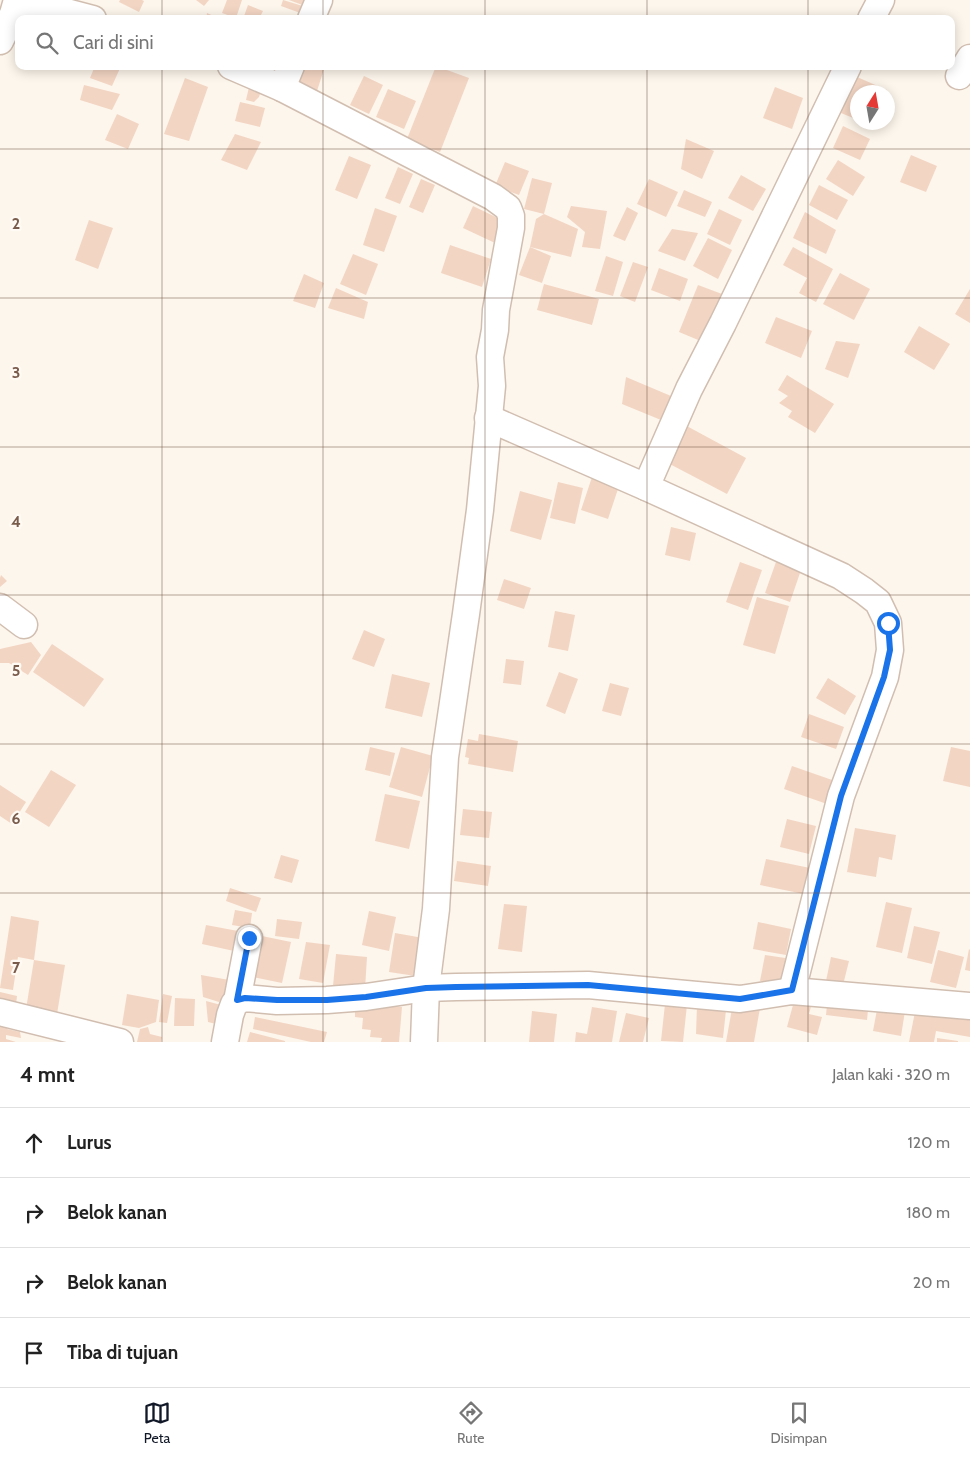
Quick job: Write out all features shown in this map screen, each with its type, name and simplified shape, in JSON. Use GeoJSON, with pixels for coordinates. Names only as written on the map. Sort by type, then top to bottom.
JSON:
{"type":"FeatureCollection","features":[{"type":"Feature","properties":{"kind":"street"},"geometry":{"type":"LineString","coordinates":[[313,15],[320,0]]}},
{"type":"Feature","properties":{"kind":"street"},"geometry":{"type":"LineString","coordinates":[[874,15],[881,0]]}},
{"type":"Feature","properties":{"kind":"street"},"geometry":{"type":"LineString","coordinates":[[0,41],[12,6],[68,15]]}},
{"type":"Feature","properties":{"kind":"street"},"geometry":{"type":"LineString","coordinates":[[251,70],[286,77],[484,193],[508,208],[511,216],[511,228],[496,310],[495,330],[490,357],[492,386],[480,510],[445,756],[436,909],[426,988],[424,1042]]}},
{"type":"Feature","properties":{"kind":"street"},"geometry":{"type":"LineString","coordinates":[[646,487],[689,389],[846,70]]}},
{"type":"Feature","properties":{"kind":"street"},"geometry":{"type":"LineString","coordinates":[[488,418],[646,487],[840,576],[878,602],[888,623],[890,650],[884,677],[841,796],[792,990]]}},
{"type":"Feature","properties":{"kind":"street"},"geometry":{"type":"LineString","coordinates":[[0,607],[24,625]]}},
{"type":"Feature","properties":{"kind":"street"},"geometry":{"type":"LineString","coordinates":[[225,1042],[230,1015],[237,1000],[249,938]]}},
{"type":"Feature","properties":{"kind":"street"},"geometry":{"type":"LineString","coordinates":[[237,1000],[245,998],[327,1000],[366,997],[426,988],[588,985],[740,999],[792,990],[970,1006]]}},
{"type":"Feature","properties":{"kind":"street"},"geometry":{"type":"LineString","coordinates":[[0,1012],[120,1042]]}},
{"type":"Feature","properties":{"kind":"building"},"geometry":{"type":"Polygon","coordinates":[[[120,0],[144,1],[139,12],[119,2],[120,0]]]}},
{"type":"Feature","properties":{"kind":"building"},"geometry":{"type":"Polygon","coordinates":[[[196,0],[209,0],[204,6],[196,0]]]}},
{"type":"Feature","properties":{"kind":"building"},"geometry":{"type":"Polygon","coordinates":[[[227,0],[242,0],[237,15],[222,13],[227,0]]]}},
{"type":"Feature","properties":{"kind":"building"},"geometry":{"type":"Polygon","coordinates":[[[283,0],[306,7],[303,14],[281,6],[283,0]]]}},
{"type":"Feature","properties":{"kind":"building"},"geometry":{"type":"Polygon","coordinates":[[[289,0],[307,0],[305,6],[289,0]]]}},
{"type":"Feature","properties":{"kind":"building"},"geometry":{"type":"Polygon","coordinates":[[[248,5],[263,11],[261,15],[244,15],[248,5]]]}},
{"type":"Feature","properties":{"kind":"building"},"geometry":{"type":"Polygon","coordinates":[[[93,70],[119,70],[112,86],[90,78],[93,70]]]}},
{"type":"Feature","properties":{"kind":"building"},"geometry":{"type":"Polygon","coordinates":[[[293,70],[324,70],[317,91],[289,75],[293,70]]]}},
{"type":"Feature","properties":{"kind":"building"},"geometry":{"type":"Polygon","coordinates":[[[434,70],[447,70],[469,78],[440,152],[407,139],[434,70]]]}},
{"type":"Feature","properties":{"kind":"building"},"geometry":{"type":"Polygon","coordinates":[[[364,76],[383,85],[369,114],[350,105],[364,76]]]}},
{"type":"Feature","properties":{"kind":"building"},"geometry":{"type":"Polygon","coordinates":[[[857,77],[875,85],[853,85],[857,77]]]}},
{"type":"Feature","properties":{"kind":"building"},"geometry":{"type":"Polygon","coordinates":[[[185,78],[208,87],[189,141],[164,134],[185,78]]]}},
{"type":"Feature","properties":{"kind":"building"},"geometry":{"type":"Polygon","coordinates":[[[84,85],[120,94],[112,110],[80,100],[84,85]]]}},
{"type":"Feature","properties":{"kind":"building"},"geometry":{"type":"Polygon","coordinates":[[[249,87],[261,91],[259,97],[254,102],[246,100],[249,87]]]}},
{"type":"Feature","properties":{"kind":"building"},"geometry":{"type":"Polygon","coordinates":[[[775,87],[803,98],[792,129],[763,118],[775,87]]]}},
{"type":"Feature","properties":{"kind":"building"},"geometry":{"type":"Polygon","coordinates":[[[388,89],[416,101],[404,129],[376,117],[388,89]]]}},
{"type":"Feature","properties":{"kind":"building"},"geometry":{"type":"Polygon","coordinates":[[[850,93],[850,117],[841,113],[850,93]]]}},
{"type":"Feature","properties":{"kind":"building"},"geometry":{"type":"Polygon","coordinates":[[[240,102],[265,108],[260,127],[235,121],[240,102]]]}},
{"type":"Feature","properties":{"kind":"building"},"geometry":{"type":"Polygon","coordinates":[[[117,114],[139,124],[128,149],[105,140],[117,114]]]}},
{"type":"Feature","properties":{"kind":"building"},"geometry":{"type":"Polygon","coordinates":[[[843,126],[870,139],[860,160],[833,148],[843,126]]]}},
{"type":"Feature","properties":{"kind":"building"},"geometry":{"type":"Polygon","coordinates":[[[235,134],[261,142],[247,170],[221,160],[235,134]]]}},
{"type":"Feature","properties":{"kind":"building"},"geometry":{"type":"Polygon","coordinates":[[[686,139],[714,151],[702,179],[681,169],[686,139]]]}},
{"type":"Feature","properties":{"kind":"building"},"geometry":{"type":"Polygon","coordinates":[[[911,155],[937,166],[926,192],[900,182],[911,155]]]}},
{"type":"Feature","properties":{"kind":"building"},"geometry":{"type":"Polygon","coordinates":[[[349,156],[371,165],[357,199],[335,190],[349,156]]]}},
{"type":"Feature","properties":{"kind":"building"},"geometry":{"type":"Polygon","coordinates":[[[838,160],[865,177],[853,196],[826,179],[838,160]]]}},
{"type":"Feature","properties":{"kind":"building"},"geometry":{"type":"Polygon","coordinates":[[[505,162],[529,171],[519,195],[495,186],[505,162]]]}},
{"type":"Feature","properties":{"kind":"building"},"geometry":{"type":"Polygon","coordinates":[[[398,167],[413,174],[400,204],[385,198],[398,167]]]}},
{"type":"Feature","properties":{"kind":"building"},"geometry":{"type":"Polygon","coordinates":[[[741,175],[766,189],[753,211],[728,198],[741,175]]]}},
{"type":"Feature","properties":{"kind":"building"},"geometry":{"type":"Polygon","coordinates":[[[532,178],[552,183],[544,214],[524,209],[532,178]]]}},
{"type":"Feature","properties":{"kind":"building"},"geometry":{"type":"Polygon","coordinates":[[[421,179],[435,185],[423,213],[409,207],[421,179]]]}},
{"type":"Feature","properties":{"kind":"building"},"geometry":{"type":"Polygon","coordinates":[[[649,179],[678,192],[666,217],[637,204],[649,179]]]}},
{"type":"Feature","properties":{"kind":"building"},"geometry":{"type":"Polygon","coordinates":[[[819,185],[848,200],[837,220],[809,205],[819,185]]]}},
{"type":"Feature","properties":{"kind":"building"},"geometry":{"type":"Polygon","coordinates":[[[684,190],[712,202],[705,217],[677,206],[684,190]]]}},
{"type":"Feature","properties":{"kind":"building"},"geometry":{"type":"Polygon","coordinates":[[[473,206],[506,222],[495,243],[463,228],[473,206]]]}},
{"type":"Feature","properties":{"kind":"building"},"geometry":{"type":"Polygon","coordinates":[[[571,206],[607,211],[600,249],[582,247],[585,232],[567,217],[571,206]]]}},
{"type":"Feature","properties":{"kind":"building"},"geometry":{"type":"Polygon","coordinates":[[[627,207],[638,213],[625,241],[613,236],[627,207]]]}},
{"type":"Feature","properties":{"kind":"building"},"geometry":{"type":"Polygon","coordinates":[[[375,208],[397,216],[384,252],[363,245],[375,208]]]}},
{"type":"Feature","properties":{"kind":"building"},"geometry":{"type":"Polygon","coordinates":[[[719,209],[742,220],[730,245],[707,234],[719,209]]]}},
{"type":"Feature","properties":{"kind":"building"},"geometry":{"type":"Polygon","coordinates":[[[805,212],[836,230],[826,254],[793,238],[805,212]]]}},
{"type":"Feature","properties":{"kind":"building"},"geometry":{"type":"Polygon","coordinates":[[[544,214],[578,229],[571,257],[530,247],[536,219],[544,214]]]}},
{"type":"Feature","properties":{"kind":"building"},"geometry":{"type":"Polygon","coordinates":[[[89,220],[113,228],[98,269],[75,260],[89,220]]]}},
{"type":"Feature","properties":{"kind":"building"},"geometry":{"type":"Polygon","coordinates":[[[672,229],[698,233],[685,261],[658,251],[672,229]]]}},
{"type":"Feature","properties":{"kind":"building"},"geometry":{"type":"Polygon","coordinates":[[[708,238],[732,250],[718,279],[693,266],[708,238]]]}},
{"type":"Feature","properties":{"kind":"building"},"geometry":{"type":"Polygon","coordinates":[[[450,245],[491,259],[482,287],[441,273],[450,245]]]}},
{"type":"Feature","properties":{"kind":"building"},"geometry":{"type":"Polygon","coordinates":[[[530,247],[551,256],[542,283],[519,275],[530,247]]]}},
{"type":"Feature","properties":{"kind":"building"},"geometry":{"type":"Polygon","coordinates":[[[793,247],[833,269],[816,302],[799,293],[807,278],[783,265],[793,247]]]}},
{"type":"Feature","properties":{"kind":"building"},"geometry":{"type":"Polygon","coordinates":[[[353,254],[378,264],[366,295],[340,284],[353,254]]]}},
{"type":"Feature","properties":{"kind":"building"},"geometry":{"type":"Polygon","coordinates":[[[606,256],[623,262],[613,296],[595,291],[606,256]]]}},
{"type":"Feature","properties":{"kind":"building"},"geometry":{"type":"Polygon","coordinates":[[[633,262],[648,267],[635,302],[620,296],[633,262]]]}},
{"type":"Feature","properties":{"kind":"building"},"geometry":{"type":"Polygon","coordinates":[[[659,268],[688,279],[680,301],[651,290],[659,268]]]}},
{"type":"Feature","properties":{"kind":"building"},"geometry":{"type":"Polygon","coordinates":[[[840,273],[870,289],[854,320],[823,304],[840,273]]]}},
{"type":"Feature","properties":{"kind":"building"},"geometry":{"type":"Polygon","coordinates":[[[304,274],[324,283],[315,308],[293,301],[304,274]]]}},
{"type":"Feature","properties":{"kind":"building"},"geometry":{"type":"Polygon","coordinates":[[[544,284],[599,299],[592,325],[537,310],[544,284]]]}},
{"type":"Feature","properties":{"kind":"building"},"geometry":{"type":"Polygon","coordinates":[[[698,285],[722,294],[703,342],[679,332],[698,285]]]}},
{"type":"Feature","properties":{"kind":"building"},"geometry":{"type":"Polygon","coordinates":[[[336,288],[368,302],[364,319],[328,308],[336,288]]]}},
{"type":"Feature","properties":{"kind":"building"},"geometry":{"type":"Polygon","coordinates":[[[970,289],[970,323],[955,314],[970,289]]]}},
{"type":"Feature","properties":{"kind":"building"},"geometry":{"type":"Polygon","coordinates":[[[776,317],[812,331],[801,358],[765,343],[776,317]]]}},
{"type":"Feature","properties":{"kind":"building"},"geometry":{"type":"Polygon","coordinates":[[[919,326],[950,344],[934,370],[904,352],[919,326]]]}},
{"type":"Feature","properties":{"kind":"building"},"geometry":{"type":"Polygon","coordinates":[[[836,341],[860,344],[848,378],[825,369],[836,341]]]}},
{"type":"Feature","properties":{"kind":"building"},"geometry":{"type":"Polygon","coordinates":[[[787,375],[834,404],[815,433],[788,417],[792,411],[779,403],[788,396],[778,390],[787,375]]]}},
{"type":"Feature","properties":{"kind":"building"},"geometry":{"type":"Polygon","coordinates":[[[626,377],[671,396],[661,420],[622,404],[626,377]]]}},
{"type":"Feature","properties":{"kind":"building"},"geometry":{"type":"Polygon","coordinates":[[[683,424],[746,458],[727,494],[664,461],[683,424]]]}},
{"type":"Feature","properties":{"kind":"building"},"geometry":{"type":"Polygon","coordinates":[[[592,477],[619,486],[608,519],[581,510],[592,477]]]}},
{"type":"Feature","properties":{"kind":"building"},"geometry":{"type":"Polygon","coordinates":[[[558,482],[583,488],[575,524],[550,518],[558,482]]]}},
{"type":"Feature","properties":{"kind":"building"},"geometry":{"type":"Polygon","coordinates":[[[520,491],[552,500],[541,540],[510,531],[520,491]]]}},
{"type":"Feature","properties":{"kind":"building"},"geometry":{"type":"Polygon","coordinates":[[[671,527],[696,533],[690,561],[665,555],[671,527]]]}},
{"type":"Feature","properties":{"kind":"building"},"geometry":{"type":"Polygon","coordinates":[[[740,562],[762,570],[748,610],[726,602],[740,562]]]}},
{"type":"Feature","properties":{"kind":"building"},"geometry":{"type":"Polygon","coordinates":[[[776,562],[801,570],[790,602],[765,593],[776,562]]]}},
{"type":"Feature","properties":{"kind":"building"},"geometry":{"type":"Polygon","coordinates":[[[1,575],[7,581],[0,587],[0,578],[1,575]]]}},
{"type":"Feature","properties":{"kind":"building"},"geometry":{"type":"Polygon","coordinates":[[[504,579],[531,588],[524,609],[497,600],[504,579]]]}},
{"type":"Feature","properties":{"kind":"building"},"geometry":{"type":"Polygon","coordinates":[[[757,597],[789,606],[775,654],[743,645],[757,597]]]}},
{"type":"Feature","properties":{"kind":"building"},"geometry":{"type":"Polygon","coordinates":[[[555,611],[575,615],[568,651],[548,647],[555,611]]]}},
{"type":"Feature","properties":{"kind":"building"},"geometry":{"type":"Polygon","coordinates":[[[364,630],[385,639],[374,667],[352,659],[364,630]]]}},
{"type":"Feature","properties":{"kind":"building"},"geometry":{"type":"Polygon","coordinates":[[[31,642],[41,655],[28,675],[9,663],[0,663],[0,649],[31,642]]]}},
{"type":"Feature","properties":{"kind":"building"},"geometry":{"type":"Polygon","coordinates":[[[52,644],[104,679],[84,707],[33,672],[52,644]]]}},
{"type":"Feature","properties":{"kind":"building"},"geometry":{"type":"Polygon","coordinates":[[[506,659],[524,661],[521,685],[503,683],[506,659]]]}},
{"type":"Feature","properties":{"kind":"building"},"geometry":{"type":"Polygon","coordinates":[[[559,672],[578,679],[565,714],[546,706],[559,672]]]}},
{"type":"Feature","properties":{"kind":"building"},"geometry":{"type":"Polygon","coordinates":[[[392,674],[430,683],[422,717],[385,708],[392,674]]]}},
{"type":"Feature","properties":{"kind":"building"},"geometry":{"type":"Polygon","coordinates":[[[828,678],[856,696],[845,715],[816,698],[828,678]]]}},
{"type":"Feature","properties":{"kind":"building"},"geometry":{"type":"Polygon","coordinates":[[[610,683],[629,688],[621,716],[602,711],[610,683]]]}},
{"type":"Feature","properties":{"kind":"building"},"geometry":{"type":"Polygon","coordinates":[[[809,714],[844,727],[836,749],[801,737],[809,714]]]}},
{"type":"Feature","properties":{"kind":"building"},"geometry":{"type":"Polygon","coordinates":[[[479,734],[518,741],[513,772],[468,764],[469,758],[465,757],[468,739],[478,741],[479,734]]]}},
{"type":"Feature","properties":{"kind":"building"},"geometry":{"type":"Polygon","coordinates":[[[370,747],[395,753],[390,776],[365,770],[370,747]]]}},
{"type":"Feature","properties":{"kind":"building"},"geometry":{"type":"Polygon","coordinates":[[[401,747],[433,756],[422,797],[389,787],[401,747]]]}},
{"type":"Feature","properties":{"kind":"building"},"geometry":{"type":"Polygon","coordinates":[[[951,747],[970,751],[970,787],[943,781],[951,747]]]}},
{"type":"Feature","properties":{"kind":"building"},"geometry":{"type":"Polygon","coordinates":[[[792,766],[835,781],[827,804],[784,789],[792,766]]]}},
{"type":"Feature","properties":{"kind":"building"},"geometry":{"type":"Polygon","coordinates":[[[51,770],[76,785],[49,827],[25,812],[51,770]]]}},
{"type":"Feature","properties":{"kind":"building"},"geometry":{"type":"Polygon","coordinates":[[[0,785],[26,802],[12,824],[0,816],[0,785]]]}},
{"type":"Feature","properties":{"kind":"building"},"geometry":{"type":"Polygon","coordinates":[[[385,794],[420,801],[409,849],[375,841],[385,794]]]}},
{"type":"Feature","properties":{"kind":"building"},"geometry":{"type":"Polygon","coordinates":[[[463,809],[492,812],[489,838],[460,835],[463,809]]]}},
{"type":"Feature","properties":{"kind":"building"},"geometry":{"type":"Polygon","coordinates":[[[787,819],[816,826],[809,854],[780,847],[787,819]]]}},
{"type":"Feature","properties":{"kind":"building"},"geometry":{"type":"Polygon","coordinates":[[[855,828],[896,835],[892,860],[879,857],[876,877],[847,872],[855,828]]]}},
{"type":"Feature","properties":{"kind":"building"},"geometry":{"type":"Polygon","coordinates":[[[281,855],[299,860],[292,883],[274,878],[281,855]]]}},
{"type":"Feature","properties":{"kind":"building"},"geometry":{"type":"Polygon","coordinates":[[[766,859],[815,869],[809,895],[760,885],[766,859]]]}},
{"type":"Feature","properties":{"kind":"building"},"geometry":{"type":"Polygon","coordinates":[[[457,861],[491,866],[488,886],[454,881],[457,861]]]}},
{"type":"Feature","properties":{"kind":"building"},"geometry":{"type":"Polygon","coordinates":[[[230,888],[261,898],[256,912],[226,901],[230,888]]]}},
{"type":"Feature","properties":{"kind":"building"},"geometry":{"type":"Polygon","coordinates":[[[886,902],[912,908],[902,953],[876,947],[886,902]]]}},
{"type":"Feature","properties":{"kind":"building"},"geometry":{"type":"Polygon","coordinates":[[[504,904],[527,906],[522,952],[498,949],[504,904]]]}},
{"type":"Feature","properties":{"kind":"building"},"geometry":{"type":"Polygon","coordinates":[[[235,910],[252,913],[250,928],[232,925],[235,910]]]}},
{"type":"Feature","properties":{"kind":"building"},"geometry":{"type":"Polygon","coordinates":[[[369,911],[396,917],[389,951],[362,945],[369,911]]]}},
{"type":"Feature","properties":{"kind":"building"},"geometry":{"type":"Polygon","coordinates":[[[11,916],[39,921],[34,960],[18,957],[13,990],[0,988],[11,916]]]}},
{"type":"Feature","properties":{"kind":"building"},"geometry":{"type":"Polygon","coordinates":[[[277,919],[302,922],[299,939],[275,936],[277,919]]]}},
{"type":"Feature","properties":{"kind":"building"},"geometry":{"type":"Polygon","coordinates":[[[758,922],[791,929],[786,955],[753,949],[758,922]]]}},
{"type":"Feature","properties":{"kind":"building"},"geometry":{"type":"Polygon","coordinates":[[[206,925],[238,931],[234,951],[202,944],[206,925]]]}},
{"type":"Feature","properties":{"kind":"building"},"geometry":{"type":"Polygon","coordinates":[[[914,926],[940,932],[932,964],[907,958],[914,926]]]}},
{"type":"Feature","properties":{"kind":"building"},"geometry":{"type":"Polygon","coordinates":[[[395,933],[429,939],[422,977],[389,972],[395,933]]]}},
{"type":"Feature","properties":{"kind":"building"},"geometry":{"type":"Polygon","coordinates":[[[262,936],[291,942],[282,983],[253,977],[262,936]]]}},
{"type":"Feature","properties":{"kind":"building"},"geometry":{"type":"Polygon","coordinates":[[[306,942],[330,945],[323,983],[299,979],[306,942]]]}},
{"type":"Feature","properties":{"kind":"building"},"geometry":{"type":"Polygon","coordinates":[[[938,950],[964,957],[956,988],[930,982],[938,950]]]}},
{"type":"Feature","properties":{"kind":"building"},"geometry":{"type":"Polygon","coordinates":[[[970,950],[970,971],[965,970],[970,950]]]}},
{"type":"Feature","properties":{"kind":"building"},"geometry":{"type":"Polygon","coordinates":[[[336,954],[367,957],[365,989],[333,986],[336,954]]]}},
{"type":"Feature","properties":{"kind":"building"},"geometry":{"type":"Polygon","coordinates":[[[765,955],[792,959],[788,985],[760,981],[765,955]]]}},
{"type":"Feature","properties":{"kind":"building"},"geometry":{"type":"Polygon","coordinates":[[[831,957],[849,961],[843,985],[826,981],[831,957]]]}},
{"type":"Feature","properties":{"kind":"building"},"geometry":{"type":"Polygon","coordinates":[[[34,960],[65,965],[57,1014],[26,1009],[34,960]]]}},
{"type":"Feature","properties":{"kind":"building"},"geometry":{"type":"Polygon","coordinates":[[[201,975],[235,981],[219,1002],[203,997],[201,975]]]}},
{"type":"Feature","properties":{"kind":"building"},"geometry":{"type":"Polygon","coordinates":[[[0,992],[17,996],[16,1004],[0,1001],[0,992]]]}},
{"type":"Feature","properties":{"kind":"building"},"geometry":{"type":"Polygon","coordinates":[[[127,994],[159,1000],[156,1022],[139,1028],[122,1025],[127,994]]]}},
{"type":"Feature","properties":{"kind":"building"},"geometry":{"type":"Polygon","coordinates":[[[163,994],[172,996],[167,1023],[159,1022],[163,994]]]}},
{"type":"Feature","properties":{"kind":"building"},"geometry":{"type":"Polygon","coordinates":[[[796,994],[813,999],[809,1014],[822,1017],[817,1035],[787,1027],[796,994]]]}},
{"type":"Feature","properties":{"kind":"building"},"geometry":{"type":"Polygon","coordinates":[[[828,995],[869,1000],[867,1020],[826,1015],[828,995]]]}},
{"type":"Feature","properties":{"kind":"building"},"geometry":{"type":"Polygon","coordinates":[[[175,998],[195,999],[194,1026],[174,1026],[175,998]]]}},
{"type":"Feature","properties":{"kind":"building"},"geometry":{"type":"Polygon","coordinates":[[[879,999],[906,1005],[901,1036],[873,1031],[879,999]]]}},
{"type":"Feature","properties":{"kind":"building"},"geometry":{"type":"Polygon","coordinates":[[[206,1001],[221,1005],[216,1024],[208,1022],[206,1001]]]}},
{"type":"Feature","properties":{"kind":"building"},"geometry":{"type":"Polygon","coordinates":[[[331,1001],[402,1007],[399,1042],[381,1042],[382,1038],[370,1037],[371,1030],[362,1029],[363,1018],[355,1017],[355,1012],[330,1009],[331,1001]]]}},
{"type":"Feature","properties":{"kind":"building"},"geometry":{"type":"Polygon","coordinates":[[[733,1003],[760,1008],[754,1042],[726,1042],[733,1003]]]}},
{"type":"Feature","properties":{"kind":"building"},"geometry":{"type":"Polygon","coordinates":[[[665,1004],[687,1005],[683,1042],[661,1041],[665,1004]]]}},
{"type":"Feature","properties":{"kind":"building"},"geometry":{"type":"Polygon","coordinates":[[[697,1006],[726,1010],[723,1038],[696,1034],[697,1006]]]}},
{"type":"Feature","properties":{"kind":"building"},"geometry":{"type":"Polygon","coordinates":[[[592,1007],[617,1011],[612,1042],[575,1042],[576,1032],[587,1034],[592,1007]]]}},
{"type":"Feature","properties":{"kind":"building"},"geometry":{"type":"Polygon","coordinates":[[[916,1007],[970,1017],[970,1037],[936,1031],[934,1042],[909,1042],[916,1007]]]}},
{"type":"Feature","properties":{"kind":"building"},"geometry":{"type":"Polygon","coordinates":[[[532,1011],[557,1014],[554,1042],[529,1042],[532,1011]]]}},
{"type":"Feature","properties":{"kind":"building"},"geometry":{"type":"Polygon","coordinates":[[[626,1013],[649,1018],[643,1042],[619,1042],[626,1013]]]}},
{"type":"Feature","properties":{"kind":"building"},"geometry":{"type":"Polygon","coordinates":[[[255,1017],[327,1032],[324,1042],[311,1042],[253,1029],[255,1017]]]}},
{"type":"Feature","properties":{"kind":"building"},"geometry":{"type":"Polygon","coordinates":[[[8,1021],[7,1029],[20,1032],[21,1038],[6,1035],[6,1039],[16,1042],[0,1042],[0,1023],[8,1021]]]}},
{"type":"Feature","properties":{"kind":"building"},"geometry":{"type":"Polygon","coordinates":[[[148,1027],[150,1034],[162,1037],[161,1042],[137,1042],[140,1029],[148,1027]]]}},
{"type":"Feature","properties":{"kind":"building"},"geometry":{"type":"Polygon","coordinates":[[[250,1032],[285,1041],[285,1042],[247,1042],[250,1032]]]}},
{"type":"Feature","properties":{"kind":"building"},"geometry":{"type":"Polygon","coordinates":[[[937,1038],[958,1041],[958,1042],[937,1042],[937,1038]]]}},
{"type":"Feature","properties":{"kind":"route"},"geometry":{"type":"LineString","coordinates":[[249,938],[237,1000],[245,998],[327,1000],[366,997],[426,988],[456,987],[588,985],[740,999],[792,990],[841,796],[884,677],[890,650],[888,623]]}}]}
